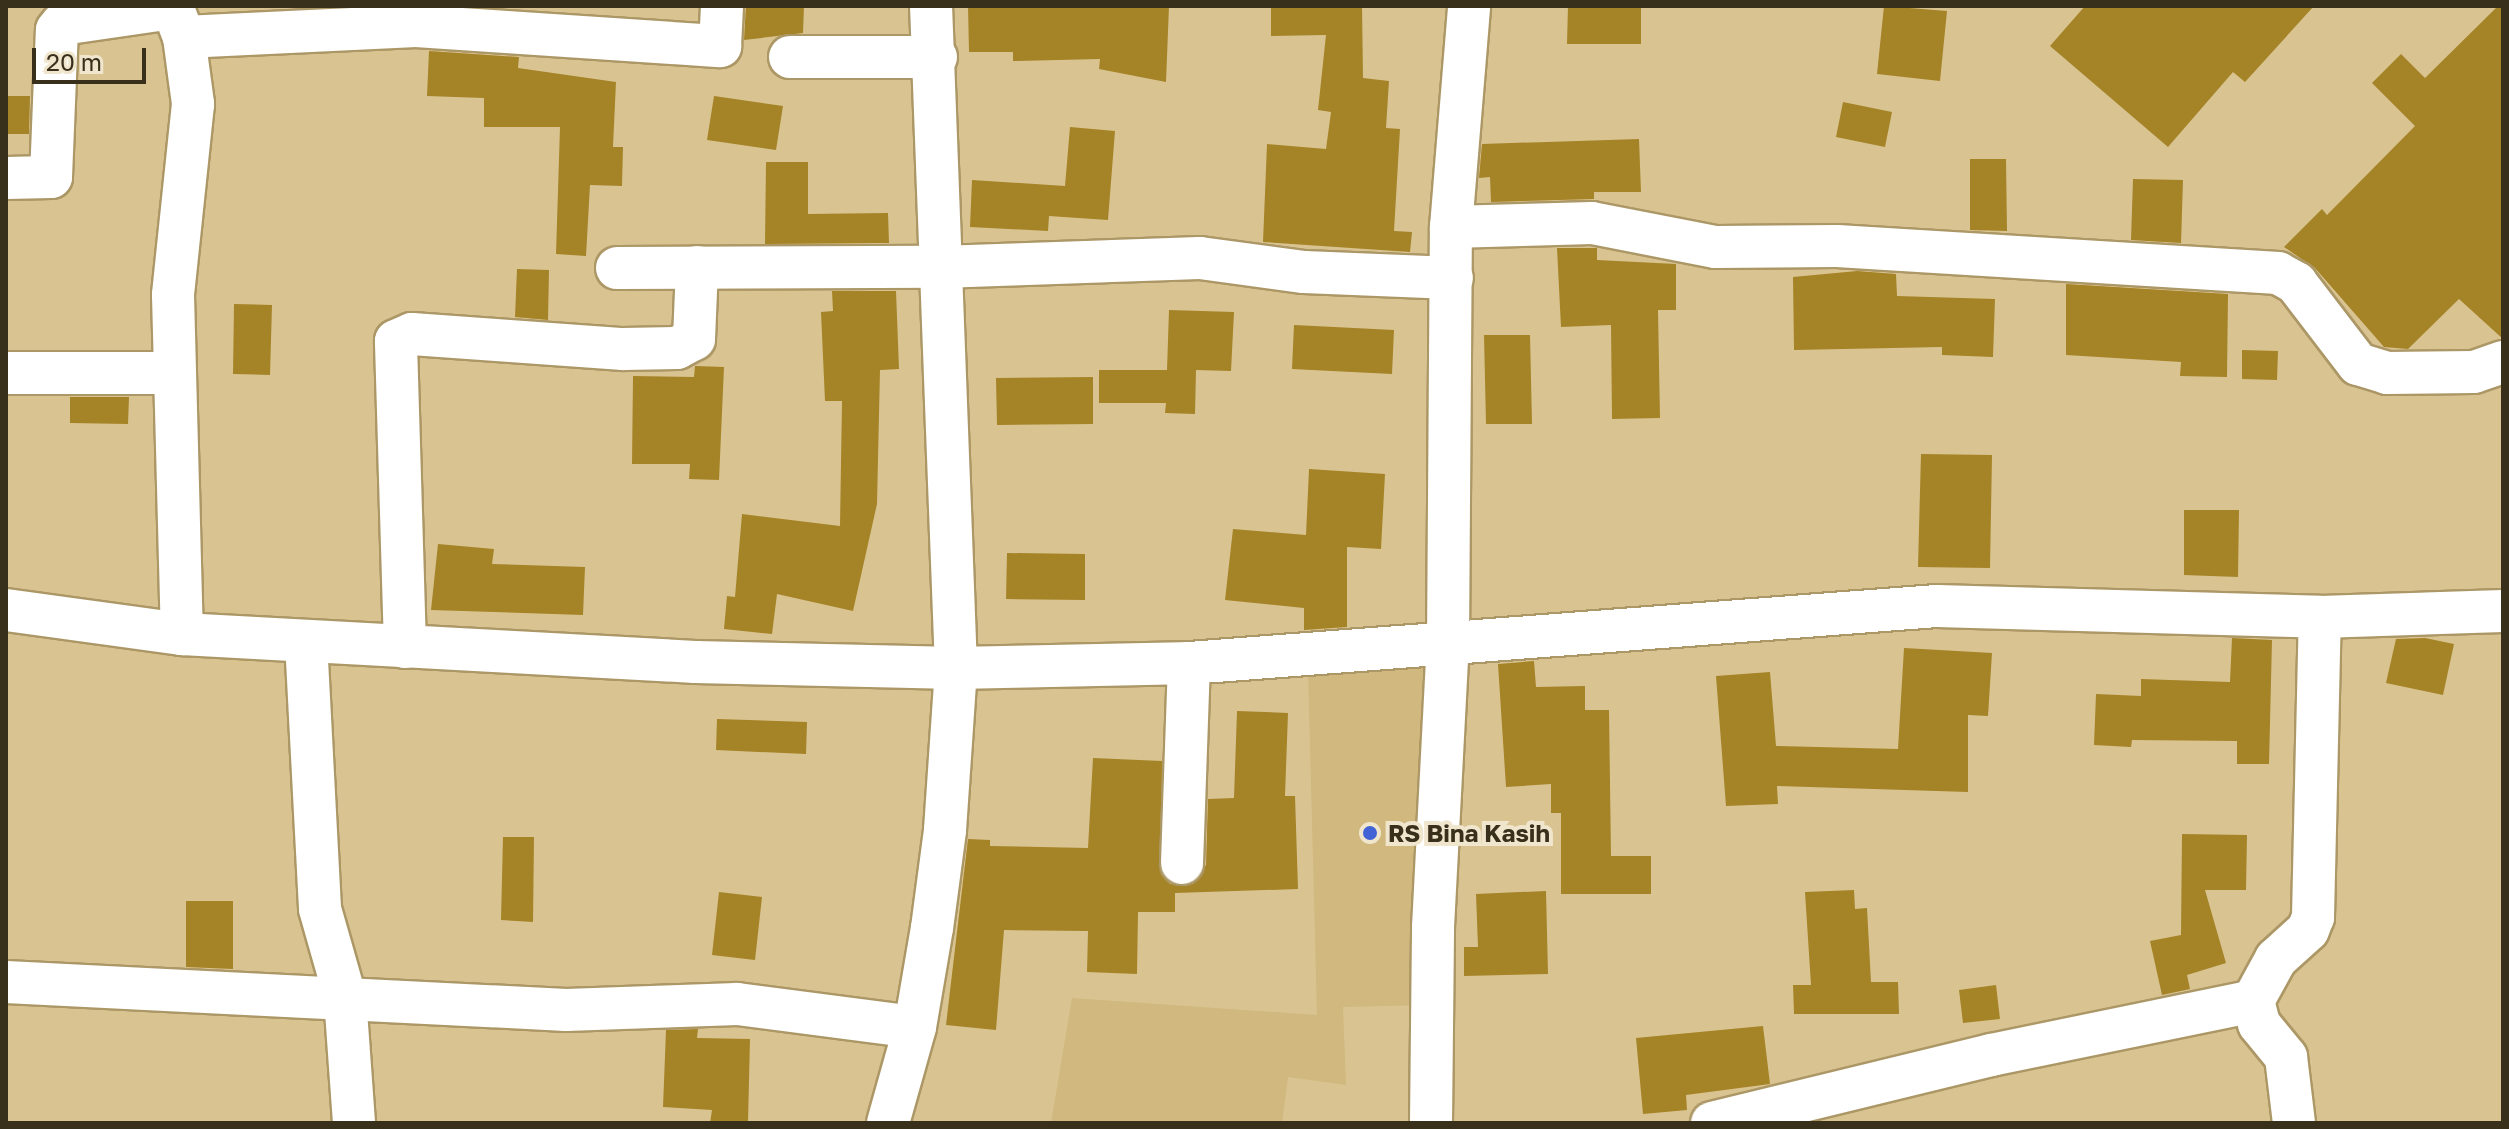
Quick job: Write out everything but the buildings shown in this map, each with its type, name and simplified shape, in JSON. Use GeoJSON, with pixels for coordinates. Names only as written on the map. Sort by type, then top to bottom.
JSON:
{"type":"FeatureCollection","features":[{"type":"Feature","properties":{"kind":"street"},"geometry":{"type":"LineString","coordinates":[[6,178],[51,177],[57,30],[62,24],[176,17],[416,26],[720,46],[722,6]]}},
{"type":"Feature","properties":{"kind":"street"},"geometry":{"type":"LineString","coordinates":[[888,1123],[915,1027],[945,830],[956,668],[940,267],[936,57],[931,6]]}},
{"type":"Feature","properties":{"kind":"street"},"geometry":{"type":"LineString","coordinates":[[1431,1123],[1433,927],[1448,645],[1451,227],[1469,6]]}},
{"type":"Feature","properties":{"kind":"street"},"geometry":{"type":"LineString","coordinates":[[176,17],[193,104],[173,295],[182,634]]}},
{"type":"Feature","properties":{"kind":"street"},"geometry":{"type":"LineString","coordinates":[[790,57],[936,57]]}},
{"type":"Feature","properties":{"kind":"street"},"geometry":{"type":"LineString","coordinates":[[1451,227],[1592,223],[1716,247],[1837,246],[2278,273],[2296,283],[2358,364],[2387,373],[2474,372],[2503,362]]}},
{"type":"Feature","properties":{"kind":"street"},"geometry":{"type":"LineString","coordinates":[[617,268],[940,267],[1200,258],[1304,272],[1452,278]]}},
{"type":"Feature","properties":{"kind":"street"},"geometry":{"type":"LineString","coordinates":[[405,647],[396,341],[412,334],[623,349],[677,348],[694,339],[697,267]]}},
{"type":"Feature","properties":{"kind":"street"},"geometry":{"type":"LineString","coordinates":[[6,373],[175,373]]}},
{"type":"Feature","properties":{"kind":"street"},"geometry":{"type":"LineString","coordinates":[[6,610],[182,634],[695,662],[956,668],[1189,663],[1937,606],[2320,617],[2503,611]]}},
{"type":"Feature","properties":{"kind":"street"},"geometry":{"type":"LineString","coordinates":[[2294,1123],[2286,1057],[2259,1024],[2253,1001],[2276,959],[2308,930],[2313,917],[2320,617]]}},
{"type":"Feature","properties":{"kind":"street"},"geometry":{"type":"LineString","coordinates":[[306,641],[320,909],[345,997],[354,1123]]}},
{"type":"Feature","properties":{"kind":"street"},"geometry":{"type":"LineString","coordinates":[[1182,863],[1189,663]]}},
{"type":"Feature","properties":{"kind":"street"},"geometry":{"type":"LineString","coordinates":[[6,982],[566,1010],[737,1004],[915,1027]]}},
{"type":"Feature","properties":{"kind":"street"},"geometry":{"type":"LineString","coordinates":[[1712,1123],[1991,1055],[2253,1001]]}},
{"type":"Feature","properties":{"kind":"shaded area","name":"RS Bina Kasih"},"geometry":{"type":"Polygon","coordinates":[[[1428,656],[1426,1005],[1343,1007],[1346,1085],[1288,1077],[1282,1123],[1051,1123],[1072,998],[1317,1015],[1308,668],[1428,656]]]}},
{"type":"Feature","properties":{"kind":"place","name":"RS Bina Kasih"},"geometry":{"type":"Point","coordinates":[1370,833]}}]}
